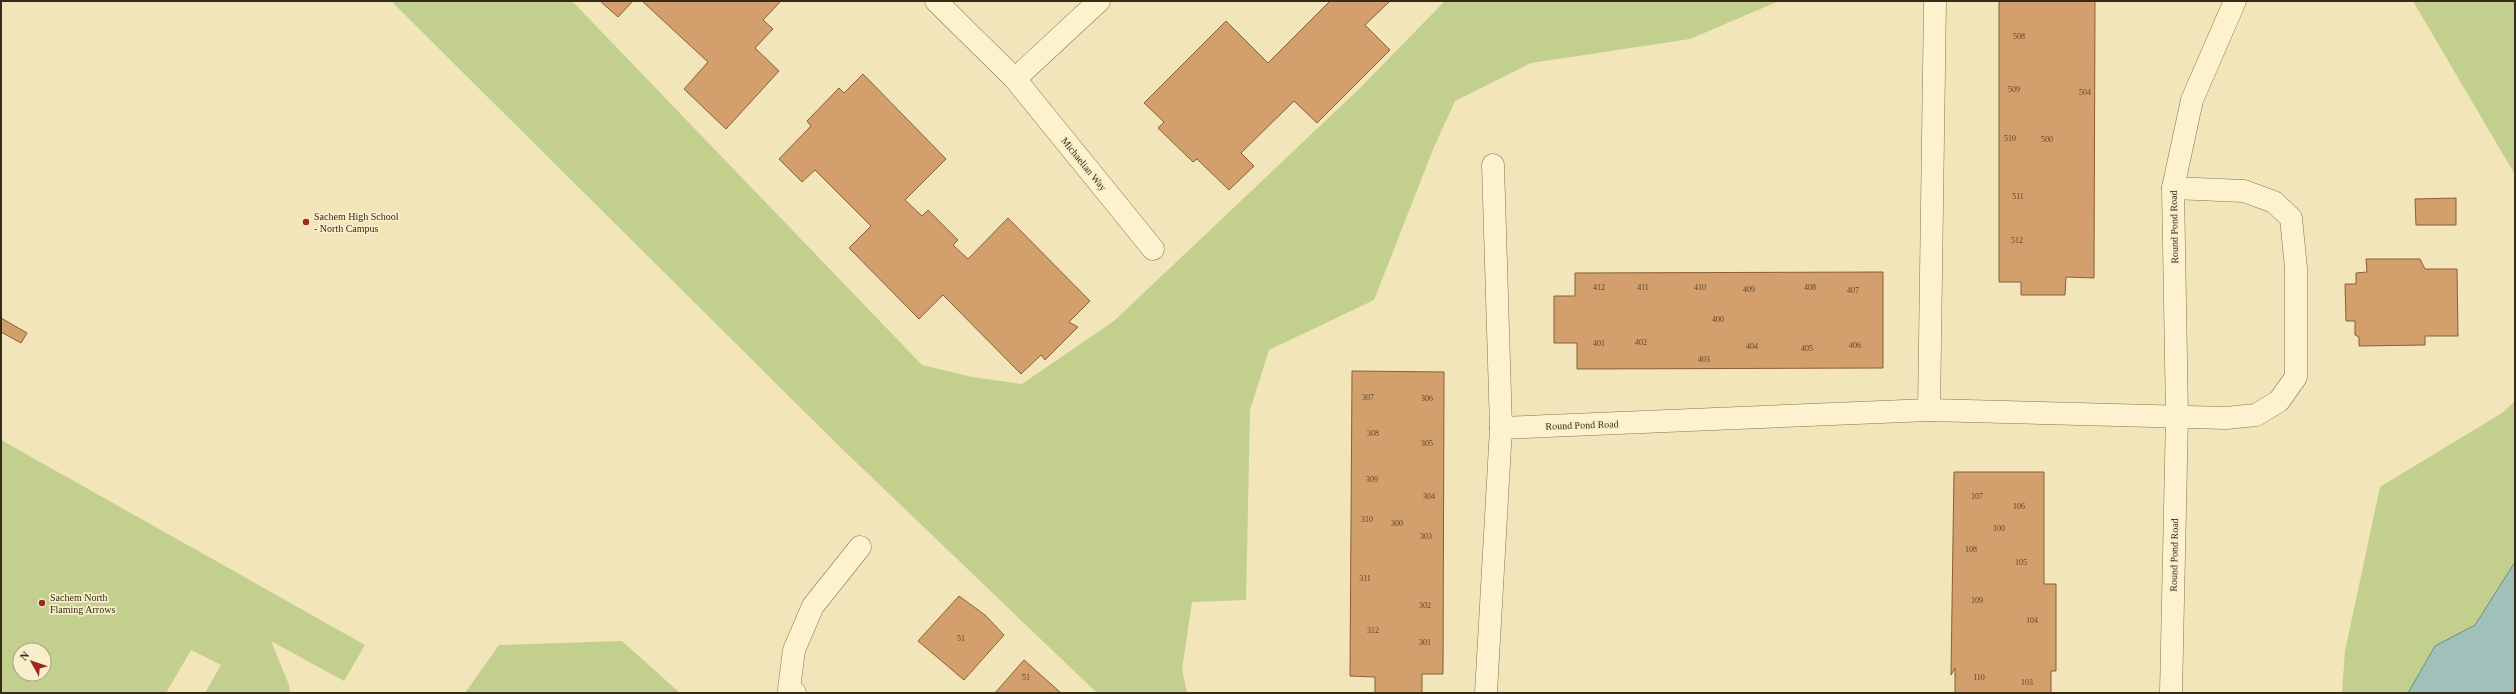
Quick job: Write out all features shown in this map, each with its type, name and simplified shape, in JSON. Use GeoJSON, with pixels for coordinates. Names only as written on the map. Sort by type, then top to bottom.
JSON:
{"type":"FeatureCollection","features":[{"type":"Feature","properties":{"kind":"street","name":"Michaelian Way"},"geometry":{"type":"LineString","coordinates":[[936,1],[1015,79],[1153,249]]}},
{"type":"Feature","properties":{"kind":"street"},"geometry":{"type":"LineString","coordinates":[[1015,79],[1098,1]]}},
{"type":"Feature","properties":{"kind":"street"},"geometry":{"type":"LineString","coordinates":[[1929,410],[1935,1]]}},
{"type":"Feature","properties":{"kind":"street","name":"Round Pond Road"},"geometry":{"type":"LineString","coordinates":[[2171,693],[2177,416],[2173,188],[2192,100],[2235,1]]}},
{"type":"Feature","properties":{"kind":"street"},"geometry":{"type":"LineString","coordinates":[[1486,693],[1501,428],[1493,165]]}},
{"type":"Feature","properties":{"kind":"street"},"geometry":{"type":"LineString","coordinates":[[2173,188],[2244,191],[2274,202],[2291,218],[2296,268],[2296,377],[2279,401],[2256,415],[2226,418],[2177,416]]}},
{"type":"Feature","properties":{"kind":"street","name":"Round Pond Road"},"geometry":{"type":"LineString","coordinates":[[1501,428],[1929,410],[2177,416]]}},
{"type":"Feature","properties":{"kind":"street"},"geometry":{"type":"LineString","coordinates":[[795,693],[789,689],[794,650],[813,606],[860,547]]}},
{"type":"Feature","properties":{"kind":"green space"},"geometry":{"type":"Polygon","coordinates":[[[391,1],[572,1],[922,365],[972,377],[1022,384],[1114,321],[1358,90],[1445,1],[1779,1],[1690,39],[1531,63],[1455,101],[1434,147],[1374,300],[1269,350],[1250,410],[1246,600],[1192,602],[1182,669],[1187,693],[1097,693],[837,444],[391,1]]]}},
{"type":"Feature","properties":{"kind":"green space"},"geometry":{"type":"Polygon","coordinates":[[[2413,1],[2515,1],[2515,179],[2514,173],[2413,1]]]}},
{"type":"Feature","properties":{"kind":"green space"},"geometry":{"type":"Polygon","coordinates":[[[2515,401],[2515,562],[2475,625],[2435,646],[2408,693],[2342,693],[2345,651],[2380,487],[2502,413],[2515,401]]]}},
{"type":"Feature","properties":{"kind":"green space"},"geometry":{"type":"Polygon","coordinates":[[[1,440],[365,645],[344,681],[271,641],[289,685],[290,693],[205,693],[221,665],[191,650],[166,693],[1,693],[1,440]]]}},
{"type":"Feature","properties":{"kind":"green space"},"geometry":{"type":"Polygon","coordinates":[[[622,641],[680,693],[465,693],[499,645],[622,641]]]}},
{"type":"Feature","properties":{"kind":"water"},"geometry":{"type":"Polygon","coordinates":[[[2515,562],[2515,693],[2408,693],[2435,646],[2475,625],[2515,562]]]}},
{"type":"Feature","properties":{"kind":"building"},"geometry":{"type":"Polygon","coordinates":[[[600,1],[633,1],[618,17],[600,1]]]}},
{"type":"Feature","properties":{"kind":"building"},"geometry":{"type":"Polygon","coordinates":[[[642,1],[781,1],[763,20],[773,29],[755,48],[779,71],[726,129],[684,89],[708,62],[642,1]]]}},
{"type":"Feature","properties":{"kind":"building"},"geometry":{"type":"Polygon","coordinates":[[[1330,1],[1390,1],[1365,25],[1390,50],[1317,123],[1294,101],[1241,153],[1254,166],[1229,190],[1197,159],[1193,162],[1158,128],[1164,122],[1144,103],[1226,21],[1268,63],[1330,1]]]}},
{"type":"Feature","properties":{"kind":"building"},"geometry":{"type":"Polygon","coordinates":[[[1999,1],[2095,1],[2094,278],[2066,277],[2065,295],[2021,295],[2021,282],[1999,282],[1999,1]]]}},
{"type":"Feature","properties":{"kind":"building"},"geometry":{"type":"Polygon","coordinates":[[[863,74],[946,159],[905,200],[922,216],[928,210],[958,240],[953,245],[968,259],[1008,218],[1090,301],[1069,322],[1078,327],[1045,360],[1041,355],[1021,374],[943,295],[919,319],[849,248],[871,226],[815,170],[802,182],[779,159],[811,126],[807,121],[839,88],[844,93],[863,74]]]}},
{"type":"Feature","properties":{"kind":"building"},"geometry":{"type":"Polygon","coordinates":[[[2456,198],[2456,225],[2416,225],[2415,199],[2456,198]]]}},
{"type":"Feature","properties":{"kind":"building"},"geometry":{"type":"Polygon","coordinates":[[[2366,259],[2420,259],[2425,269],[2457,269],[2458,336],[2425,336],[2425,345],[2359,346],[2359,337],[2355,335],[2355,321],[2346,321],[2345,284],[2356,284],[2356,273],[2367,272],[2366,259]]]}},
{"type":"Feature","properties":{"kind":"building"},"geometry":{"type":"Polygon","coordinates":[[[1883,272],[1883,368],[1577,369],[1577,343],[1554,343],[1554,296],[1575,296],[1575,273],[1883,272]]]}},
{"type":"Feature","properties":{"kind":"building"},"geometry":{"type":"Polygon","coordinates":[[[1,318],[27,333],[21,343],[1,332],[1,318]]]}},
{"type":"Feature","properties":{"kind":"building"},"geometry":{"type":"Polygon","coordinates":[[[1352,371],[1444,372],[1443,674],[1422,674],[1422,693],[1375,693],[1375,677],[1350,676],[1352,371]]]}},
{"type":"Feature","properties":{"kind":"building"},"geometry":{"type":"Polygon","coordinates":[[[1954,472],[2044,472],[2044,584],[2056,584],[2056,671],[2051,671],[2051,693],[1955,693],[1955,668],[1951,675],[1954,472]]]}},
{"type":"Feature","properties":{"kind":"building"},"geometry":{"type":"Polygon","coordinates":[[[959,596],[985,615],[1004,635],[964,680],[918,641],[959,596]]]}},
{"type":"Feature","properties":{"kind":"building"},"geometry":{"type":"Polygon","coordinates":[[[1024,660],[1061,693],[995,693],[1024,660]]]}},
{"type":"Feature","properties":{"kind":"place","name":"Sachem High School - North Campus"},"geometry":{"type":"Point","coordinates":[306,222]}},
{"type":"Feature","properties":{"kind":"place","name":"Sachem North Flaming Arrows"},"geometry":{"type":"Point","coordinates":[42,603]}}]}
